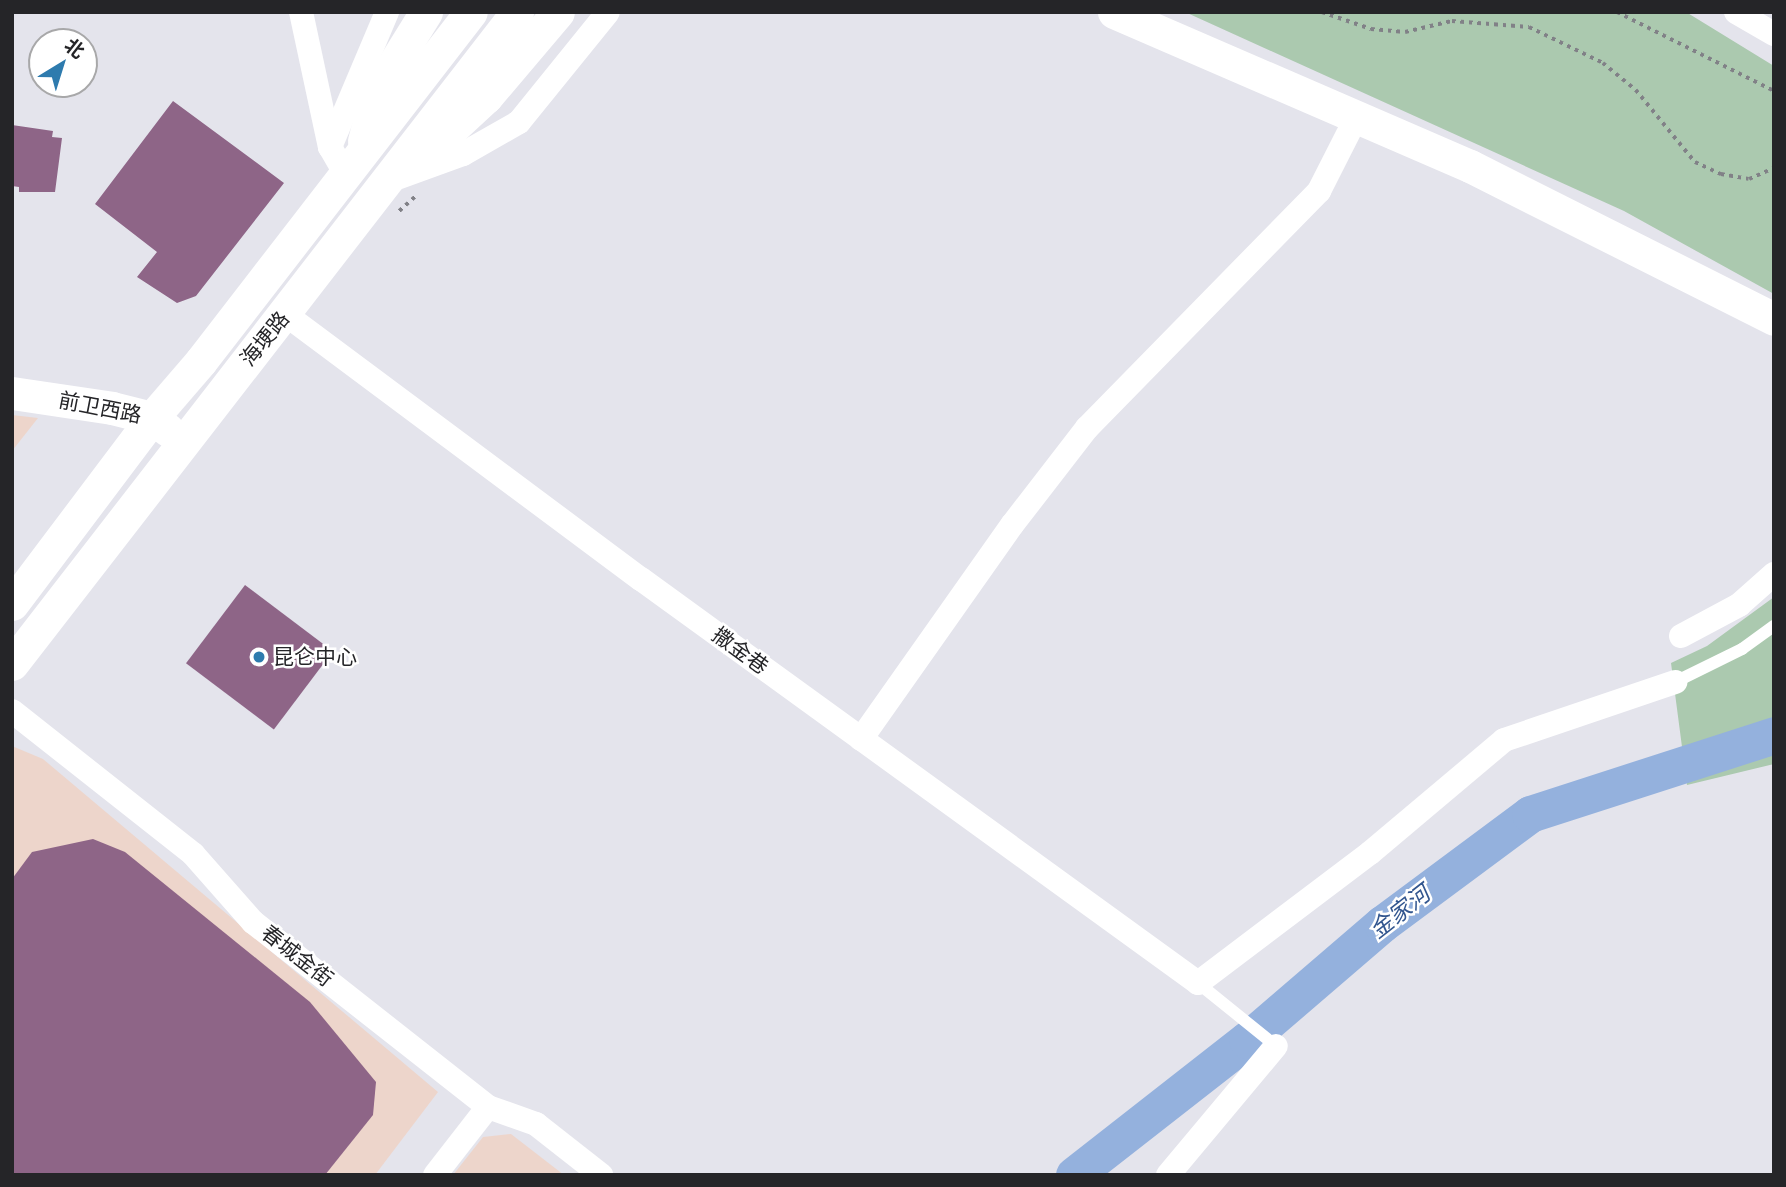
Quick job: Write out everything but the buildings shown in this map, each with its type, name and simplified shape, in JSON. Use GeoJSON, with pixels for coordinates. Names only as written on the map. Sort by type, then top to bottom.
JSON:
{"type":"FeatureCollection","features":[{"type":"Feature","properties":{"kind":"main road"},"geometry":{"type":"LineString","coordinates":[[345,160],[377,91],[426,12]]}},
{"type":"Feature","properties":{"kind":"main road","name":"海埂路"},"geometry":{"type":"LineString","coordinates":[[12,604],[345,160],[471,12]]}},
{"type":"Feature","properties":{"kind":"main road","name":"海埂路"},"geometry":{"type":"LineString","coordinates":[[12,664],[181,440],[285,314],[517,12]]}},
{"type":"Feature","properties":{"kind":"main road"},"geometry":{"type":"LineString","coordinates":[[386,182],[442,139],[486,97],[558,12]]}},
{"type":"Feature","properties":{"kind":"main road"},"geometry":{"type":"LineString","coordinates":[[1114,12],[1355,120],[1470,166],[1774,318]]}},
{"type":"Feature","properties":{"kind":"main road","name":"前卫西路"},"geometry":{"type":"LineString","coordinates":[[12,393],[152,418],[181,440]]}},
{"type":"Feature","properties":{"kind":"street"},"geometry":{"type":"LineString","coordinates":[[301,12],[345,160]]}},
{"type":"Feature","properties":{"kind":"street"},"geometry":{"type":"LineString","coordinates":[[345,160],[387,12]]}},
{"type":"Feature","properties":{"kind":"street"},"geometry":{"type":"LineString","coordinates":[[386,182],[463,154],[519,122],[608,12]]}},
{"type":"Feature","properties":{"kind":"street"},"geometry":{"type":"LineString","coordinates":[[1736,12],[1774,34]]}},
{"type":"Feature","properties":{"kind":"street"},"geometry":{"type":"LineString","coordinates":[[861,739],[1012,524],[1087,428],[1319,191],[1355,120]]}},
{"type":"Feature","properties":{"kind":"street","name":"撒金巷"},"geometry":{"type":"LineString","coordinates":[[285,314],[861,739],[1198,983]]}},
{"type":"Feature","properties":{"kind":"street"},"geometry":{"type":"LineString","coordinates":[[1681,636],[1739,605],[1774,574]]}},
{"type":"Feature","properties":{"kind":"street"},"geometry":{"type":"LineString","coordinates":[[1198,983],[1370,853],[1504,740],[1675,682]]}},
{"type":"Feature","properties":{"kind":"street","name":"春城金街"},"geometry":{"type":"LineString","coordinates":[[12,711],[193,853],[253,922],[488,1107],[536,1124],[601,1175]]}},
{"type":"Feature","properties":{"kind":"street"},"geometry":{"type":"LineString","coordinates":[[1168,1175],[1276,1046]]}},
{"type":"Feature","properties":{"kind":"street"},"geometry":{"type":"LineString","coordinates":[[435,1175],[488,1107]]}},
{"type":"Feature","properties":{"kind":"lane"},"geometry":{"type":"LineString","coordinates":[[1675,682],[1742,649],[1774,626]]}},
{"type":"Feature","properties":{"kind":"lane"},"geometry":{"type":"LineString","coordinates":[[1198,983],[1276,1046]]}},
{"type":"Feature","properties":{"kind":"path"},"geometry":{"type":"LineString","coordinates":[[1322,12],[1371,29],[1405,32],[1452,21],[1529,27],[1603,63],[1636,90],[1695,162],[1721,174],[1749,179],[1774,168]]}},
{"type":"Feature","properties":{"kind":"path"},"geometry":{"type":"LineString","coordinates":[[1617,12],[1774,91]]}},
{"type":"Feature","properties":{"kind":"shaded area"},"geometry":{"type":"Polygon","coordinates":[[[12,415],[38,418],[12,451],[12,415]]]}},
{"type":"Feature","properties":{"kind":"shaded area"},"geometry":{"type":"Polygon","coordinates":[[[12,746],[43,759],[438,1092],[375,1175],[12,1175],[12,746]]]}},
{"type":"Feature","properties":{"kind":"shaded area"},"geometry":{"type":"Polygon","coordinates":[[[511,1134],[564,1175],[453,1175],[483,1137],[511,1134]]]}},
{"type":"Feature","properties":{"kind":"green space"},"geometry":{"type":"Polygon","coordinates":[[[1185,12],[1686,12],[1774,66],[1774,294],[1624,211],[1185,12]]]}},
{"type":"Feature","properties":{"kind":"green space"},"geometry":{"type":"Polygon","coordinates":[[[1774,597],[1774,764],[1687,785],[1671,663],[1707,646],[1774,597]]]}},
{"type":"Feature","properties":{"kind":"waterway","name":"金家河"},"geometry":{"type":"LineString","coordinates":[[1074,1175],[1247,1040],[1382,924],[1530,814],[1774,735]]}},
{"type":"Feature","properties":{"kind":"place","name":"昆仑中心"},"geometry":{"type":"Point","coordinates":[259,657]}}]}
